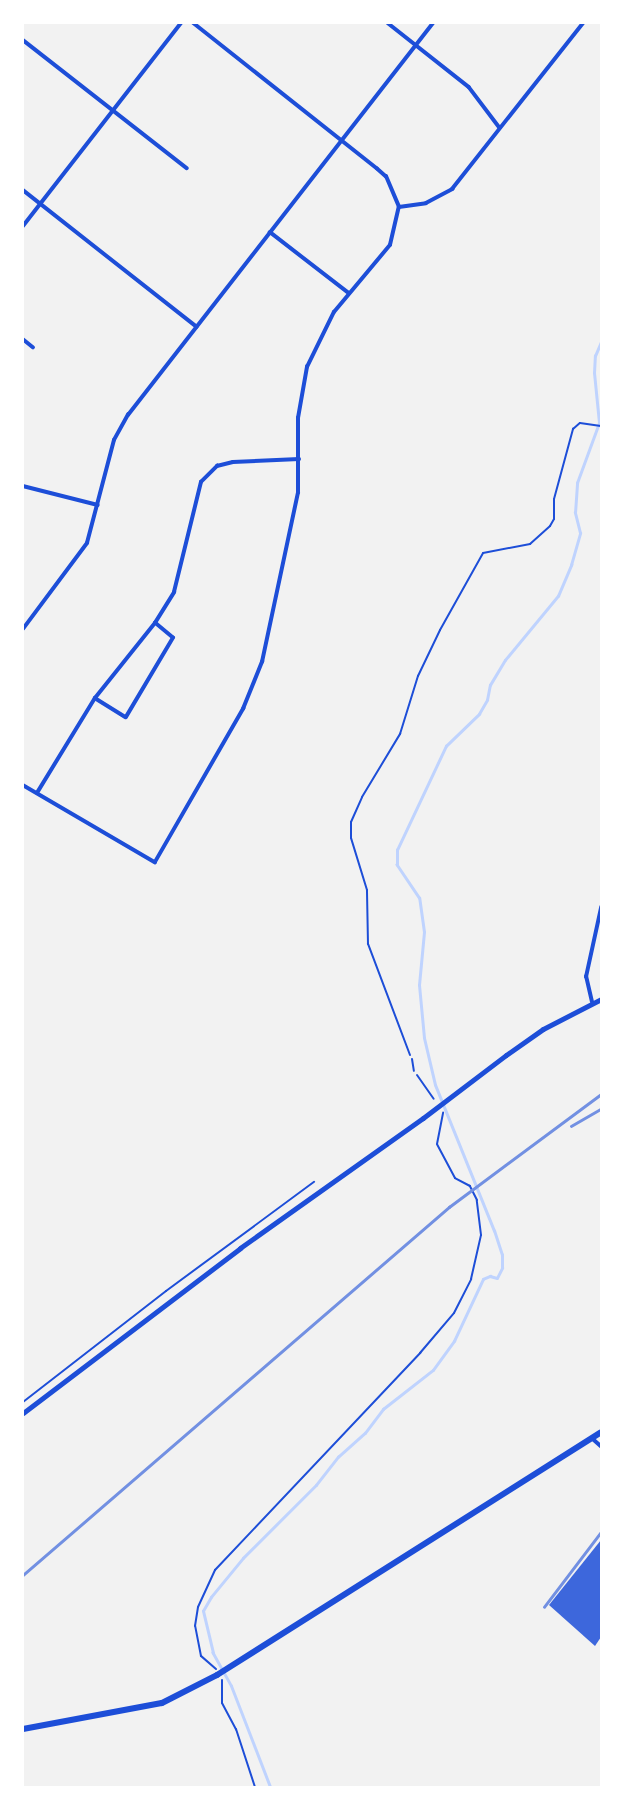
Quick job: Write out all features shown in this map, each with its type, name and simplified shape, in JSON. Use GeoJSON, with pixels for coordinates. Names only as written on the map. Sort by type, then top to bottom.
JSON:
{"type":"FeatureCollection","features":[{"type":"Feature","properties":{"kind":"main road"},"geometry":{"type":"LineString","coordinates":[[23,1730],[162,1703],[219,1674],[601,1432]]}},
{"type":"Feature","properties":{"kind":"street"},"geometry":{"type":"LineString","coordinates":[[23,226],[181,23]]}},
{"type":"Feature","properties":{"kind":"street"},"geometry":{"type":"LineString","coordinates":[[23,785],[155,862],[243,709],[262,662],[298,493],[298,418],[307,367],[334,312],[390,245],[399,208],[386,177],[343,139],[193,23]]}},
{"type":"Feature","properties":{"kind":"street"},"geometry":{"type":"LineString","coordinates":[[387,23],[469,87],[500,129]]}},
{"type":"Feature","properties":{"kind":"street"},"geometry":{"type":"LineString","coordinates":[[23,629],[76,561],[90,535],[120,428],[433,23]]}},
{"type":"Feature","properties":{"kind":"street"},"geometry":{"type":"LineString","coordinates":[[399,208],[426,203],[452,189],[583,23]]}},
{"type":"Feature","properties":{"kind":"street"},"geometry":{"type":"LineString","coordinates":[[23,40],[187,167]]}},
{"type":"Feature","properties":{"kind":"street"},"geometry":{"type":"LineString","coordinates":[[23,190],[197,327]]}},
{"type":"Feature","properties":{"kind":"street"},"geometry":{"type":"LineString","coordinates":[[270,233],[349,293]]}},
{"type":"Feature","properties":{"kind":"street"},"geometry":{"type":"LineString","coordinates":[[23,340],[33,347]]}},
{"type":"Feature","properties":{"kind":"street"},"geometry":{"type":"LineString","coordinates":[[37,793],[95,698],[155,623],[174,592],[201,482],[217,467],[233,462],[299,459]]}},
{"type":"Feature","properties":{"kind":"street"},"geometry":{"type":"LineString","coordinates":[[23,486],[98,505]]}},
{"type":"Feature","properties":{"kind":"street"},"geometry":{"type":"LineString","coordinates":[[95,698],[126,717],[173,638],[155,623]]}},
{"type":"Feature","properties":{"kind":"street"},"geometry":{"type":"LineString","coordinates":[[593,1002],[586,976],[601,908]]}},
{"type":"Feature","properties":{"kind":"street"},"geometry":{"type":"LineString","coordinates":[[23,1413],[240,1248],[543,1030],[601,999]]}},
{"type":"Feature","properties":{"kind":"street"},"geometry":{"type":"LineString","coordinates":[[592,1438],[601,1446]]}},
{"type":"Feature","properties":{"kind":"lane"},"geometry":{"type":"LineString","coordinates":[[412,1059],[414,1071]]}},
{"type":"Feature","properties":{"kind":"path"},"geometry":{"type":"LineString","coordinates":[[412,1059],[368,944],[367,890],[351,838],[351,822],[362,797],[400,734],[418,676],[483,553],[530,544],[550,526],[554,519],[554,499],[573,429],[580,423],[601,426]]}},
{"type":"Feature","properties":{"kind":"path"},"geometry":{"type":"LineString","coordinates":[[256,1787],[236,1729],[222,1703],[219,1674],[201,1656],[195,1626],[198,1607],[215,1570],[421,1353],[454,1313],[471,1279],[481,1235],[477,1200],[470,1186],[455,1178],[437,1144]]}},
{"type":"Feature","properties":{"kind":"path"},"geometry":{"type":"LineString","coordinates":[[23,1402],[166,1291],[314,1182]]}},
{"type":"Feature","properties":{"kind":"building"},"geometry":{"type":"Polygon","coordinates":[[[601,1540],[601,1637],[595,1646],[549,1605],[601,1540]]]}},
{"type":"Feature","properties":{"kind":"waterway"},"geometry":{"type":"LineString","coordinates":[[270,1787],[231,1686],[213,1653],[203,1611],[243,1558],[316,1485],[338,1457],[365,1433],[383,1409],[433,1370],[454,1341],[483,1279],[490,1276],[497,1278],[502,1268],[502,1255],[494,1231],[435,1085],[424,1038],[419,985],[424,932],[419,898],[397,865],[397,850],[446,746],[479,714],[487,700],[490,685],[505,660],[558,596],[571,565],[580,533],[575,513],[577,483],[599,423],[594,373],[595,356],[601,342]]}},
{"type":"Feature","properties":{"kind":"railway"},"geometry":{"type":"LineString","coordinates":[[23,1575],[449,1207],[601,1094]]}},
{"type":"Feature","properties":{"kind":"railway"},"geometry":{"type":"LineString","coordinates":[[571,1126],[601,1109]]}},
{"type":"Feature","properties":{"kind":"railway"},"geometry":{"type":"LineString","coordinates":[[544,1607],[601,1532]]}}]}
